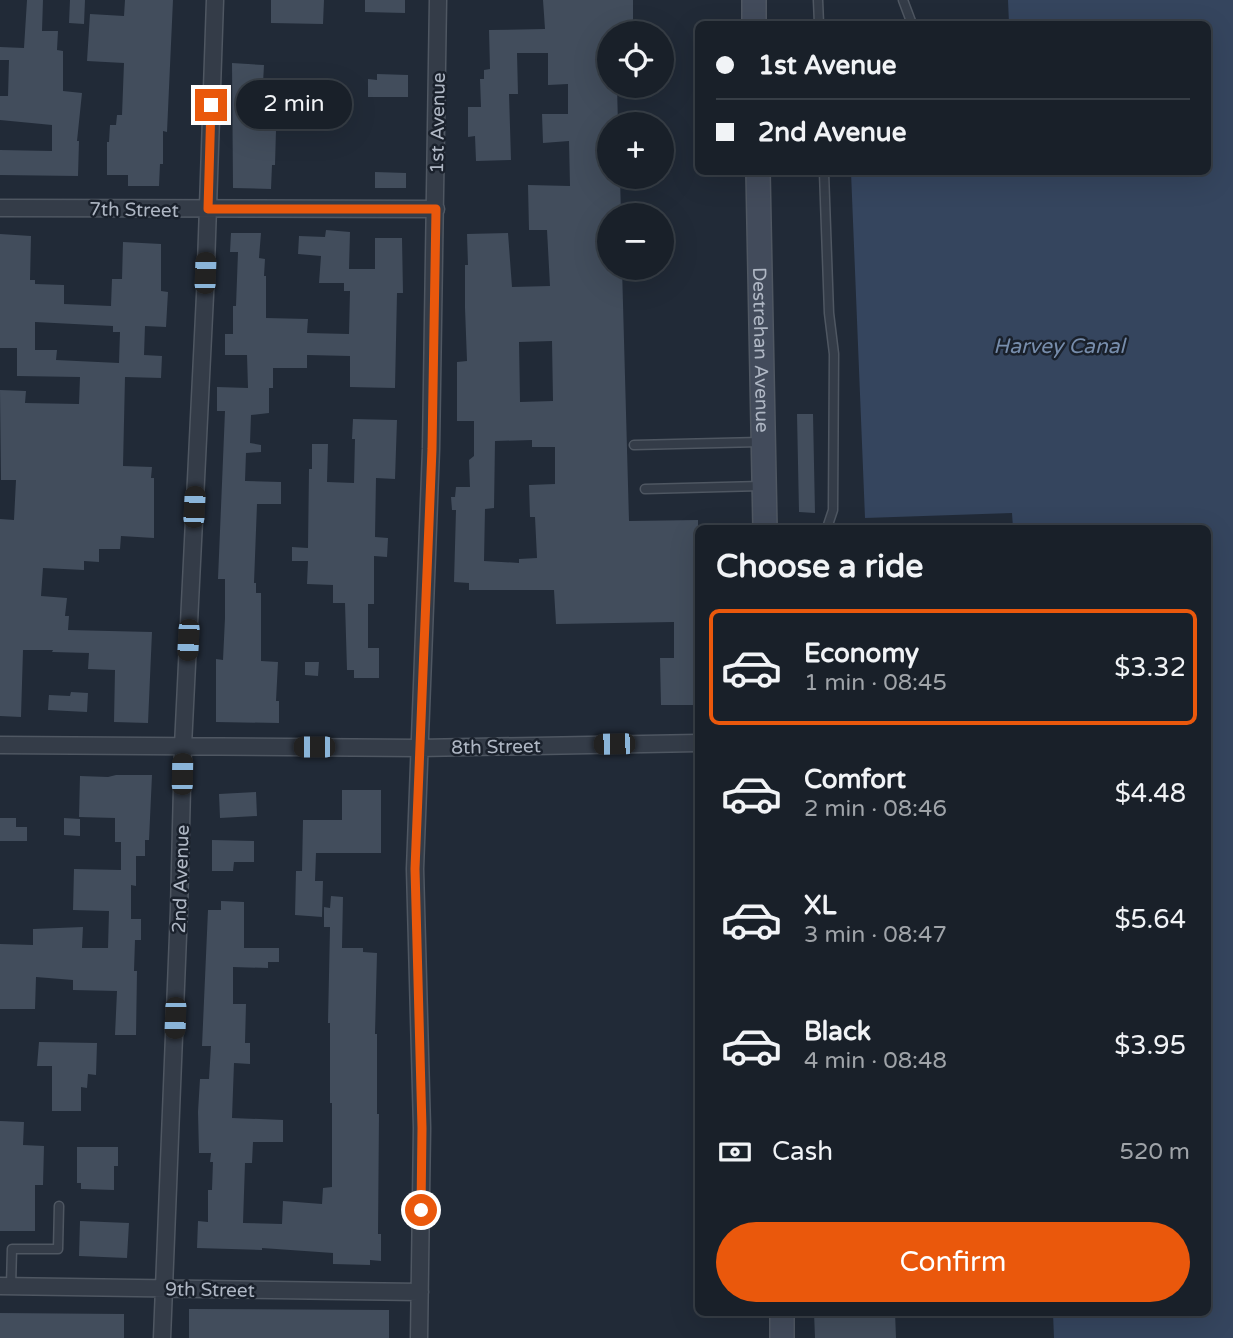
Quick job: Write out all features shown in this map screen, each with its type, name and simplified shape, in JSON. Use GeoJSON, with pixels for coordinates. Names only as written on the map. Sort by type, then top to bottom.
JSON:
{"type":"FeatureCollection","features":[{"type":"Feature","properties":{"kind":"main road"},"geometry":{"type":"LineString","coordinates":[[754,0],[754,21]]}},
{"type":"Feature","properties":{"kind":"main road","name":"Destrehan Avenue"},"geometry":{"type":"LineString","coordinates":[[758,175],[765,525]]}},
{"type":"Feature","properties":{"kind":"main road"},"geometry":{"type":"LineString","coordinates":[[782,1316],[782,1338]]}},
{"type":"Feature","properties":{"kind":"street","name":"2nd Avenue"},"geometry":{"type":"LineString","coordinates":[[162,1338],[183,746],[215,0]]}},
{"type":"Feature","properties":{"kind":"street","name":"1st Avenue"},"geometry":{"type":"LineString","coordinates":[[419,1338],[422,1128],[415,869],[432,449],[438,0]]}},
{"type":"Feature","properties":{"kind":"street","name":"7th Street"},"geometry":{"type":"LineString","coordinates":[[0,208],[436,209]]}},
{"type":"Feature","properties":{"kind":"street","name":"8th Street"},"geometry":{"type":"LineString","coordinates":[[0,745],[419,748],[695,743]]}},
{"type":"Feature","properties":{"kind":"street","name":"9th Street"},"geometry":{"type":"LineString","coordinates":[[6,1286],[420,1292]]}},
{"type":"Feature","properties":{"kind":"lane"},"geometry":{"type":"LineString","coordinates":[[818,0],[819,21]]}},
{"type":"Feature","properties":{"kind":"lane"},"geometry":{"type":"LineString","coordinates":[[903,0],[911,21]]}},
{"type":"Feature","properties":{"kind":"lane"},"geometry":{"type":"LineString","coordinates":[[824,175],[834,354],[833,510],[828,525]]}},
{"type":"Feature","properties":{"kind":"lane"},"geometry":{"type":"LineString","coordinates":[[635,445],[764,442]]}},
{"type":"Feature","properties":{"kind":"lane"},"geometry":{"type":"LineString","coordinates":[[645,489],[764,486]]}},
{"type":"Feature","properties":{"kind":"lane"},"geometry":{"type":"LineString","coordinates":[[6,1286],[12,1249],[58,1249],[59,1206]]}},
{"type":"Feature","properties":{"kind":"water","name":"Harvey Canal"},"geometry":{"type":"Polygon","coordinates":[[[1008,0],[1233,0],[1233,1338],[1054,1338],[1053,1316],[1211,1316],[1211,525],[1013,525],[1012,513],[865,518],[851,175],[1211,175],[1211,21],[1009,21],[1008,0]]]}},
{"type":"Feature","properties":{"kind":"building"},"geometry":{"type":"Polygon","coordinates":[[[27,0],[43,0],[42,31],[58,31],[57,50],[63,51],[63,91],[82,93],[77,141],[78,176],[0,175],[0,150],[52,151],[52,125],[0,120],[0,96],[8,96],[9,60],[0,60],[0,47],[24,48],[27,0]]]}},
{"type":"Feature","properties":{"kind":"building"},"geometry":{"type":"Polygon","coordinates":[[[70,0],[85,0],[84,24],[69,23],[70,0]]]}},
{"type":"Feature","properties":{"kind":"building"},"geometry":{"type":"Polygon","coordinates":[[[125,0],[173,0],[167,132],[163,131],[163,164],[160,164],[159,186],[128,186],[128,175],[107,175],[110,125],[116,125],[117,115],[122,115],[124,63],[87,61],[90,14],[124,16],[125,0]]]}},
{"type":"Feature","properties":{"kind":"building"},"geometry":{"type":"Polygon","coordinates":[[[271,0],[324,0],[323,24],[271,23],[271,0]]]}},
{"type":"Feature","properties":{"kind":"building"},"geometry":{"type":"Polygon","coordinates":[[[365,0],[405,0],[405,13],[365,12],[365,0]]]}},
{"type":"Feature","properties":{"kind":"building"},"geometry":{"type":"Polygon","coordinates":[[[543,0],[633,0],[633,21],[597,21],[597,98],[617,98],[618,112],[597,112],[597,189],[620,189],[621,203],[597,203],[597,280],[622,280],[629,521],[698,520],[698,525],[695,525],[695,705],[661,705],[660,658],[674,658],[674,622],[556,624],[554,590],[469,590],[469,583],[454,582],[456,510],[452,510],[451,497],[455,497],[456,487],[470,487],[469,460],[474,456],[474,421],[457,421],[457,362],[467,361],[467,234],[508,233],[512,287],[550,286],[547,230],[529,230],[528,185],[570,186],[569,141],[543,143],[542,114],[568,114],[568,84],[548,85],[548,53],[517,53],[518,94],[509,94],[511,160],[476,161],[475,136],[468,137],[468,107],[481,107],[480,79],[484,79],[484,70],[490,69],[489,30],[545,29],[543,0]],[[552,341],[519,342],[520,402],[553,401],[552,341]],[[532,440],[495,441],[494,508],[485,509],[484,561],[519,563],[519,559],[537,558],[535,517],[530,517],[529,485],[555,484],[555,447],[532,447],[532,440]]]}},
{"type":"Feature","properties":{"kind":"building"},"geometry":{"type":"Polygon","coordinates":[[[232,63],[264,65],[262,102],[273,102],[272,130],[276,130],[271,189],[233,188],[232,63]]]}},
{"type":"Feature","properties":{"kind":"building"},"geometry":{"type":"Polygon","coordinates":[[[377,74],[408,75],[408,97],[368,97],[368,79],[377,80],[377,74]]]}},
{"type":"Feature","properties":{"kind":"building"},"geometry":{"type":"Polygon","coordinates":[[[301,93],[319,94],[318,116],[301,115],[301,93]]]}},
{"type":"Feature","properties":{"kind":"building"},"geometry":{"type":"Polygon","coordinates":[[[375,172],[406,173],[406,188],[375,188],[375,172]]]}},
{"type":"Feature","properties":{"kind":"building"},"geometry":{"type":"Polygon","coordinates":[[[326,230],[350,232],[349,269],[375,269],[375,238],[402,238],[403,293],[397,293],[395,388],[350,387],[350,356],[307,355],[307,368],[273,368],[273,388],[269,388],[269,413],[251,415],[250,443],[261,445],[261,452],[246,453],[245,481],[281,482],[281,504],[257,504],[254,583],[256,593],[261,593],[261,661],[278,662],[276,701],[279,701],[279,723],[216,722],[216,659],[223,660],[225,618],[225,579],[218,579],[225,411],[217,411],[217,387],[248,388],[247,355],[225,355],[225,334],[233,334],[233,306],[236,306],[238,252],[230,252],[231,233],[261,233],[259,258],[265,259],[266,318],[308,319],[307,333],[349,334],[350,291],[344,291],[344,283],[319,283],[321,256],[298,254],[299,236],[325,237],[326,230]]]}},
{"type":"Feature","properties":{"kind":"building"},"geometry":{"type":"Polygon","coordinates":[[[0,234],[31,236],[30,280],[35,280],[35,284],[64,285],[64,304],[111,306],[112,279],[122,279],[123,242],[161,244],[161,291],[168,292],[166,327],[145,326],[144,355],[162,356],[161,378],[125,377],[123,466],[152,467],[154,538],[121,536],[120,549],[99,549],[99,562],[84,561],[84,570],[43,568],[41,596],[67,598],[65,616],[69,616],[68,630],[152,632],[148,723],[114,722],[115,670],[88,669],[89,653],[52,652],[53,650],[23,650],[21,717],[0,716],[0,519],[14,520],[16,480],[1,480],[0,390],[26,391],[25,403],[79,404],[80,377],[17,376],[17,348],[0,348],[0,234]],[[35,322],[35,350],[57,350],[56,360],[119,363],[120,332],[113,332],[113,326],[35,322]]]}},
{"type":"Feature","properties":{"kind":"building"},"geometry":{"type":"Polygon","coordinates":[[[797,414],[813,414],[815,513],[799,512],[797,414]]]}},
{"type":"Feature","properties":{"kind":"building"},"geometry":{"type":"Polygon","coordinates":[[[353,419],[397,420],[395,479],[376,478],[375,537],[388,538],[387,557],[374,556],[374,604],[368,604],[368,648],[379,648],[379,678],[354,678],[354,670],[347,670],[345,603],[333,603],[333,585],[307,584],[308,561],[292,561],[292,547],[308,548],[312,444],[328,444],[327,482],[354,483],[353,419]]]}},
{"type":"Feature","properties":{"kind":"building"},"geometry":{"type":"Polygon","coordinates":[[[305,662],[319,662],[318,676],[305,675],[305,662]]]}},
{"type":"Feature","properties":{"kind":"building"},"geometry":{"type":"Polygon","coordinates":[[[71,692],[88,693],[87,712],[48,710],[49,695],[70,696],[71,692]]]}},
{"type":"Feature","properties":{"kind":"building"},"geometry":{"type":"Polygon","coordinates":[[[152,775],[149,840],[145,840],[145,856],[136,856],[136,886],[131,885],[131,919],[141,919],[141,940],[135,940],[136,1035],[115,1035],[117,991],[73,990],[73,980],[36,977],[35,1009],[0,1009],[0,944],[33,945],[33,929],[83,927],[82,948],[108,948],[109,911],[73,910],[74,869],[121,870],[121,842],[115,842],[115,818],[79,817],[80,776],[152,775]]]}},
{"type":"Feature","properties":{"kind":"building"},"geometry":{"type":"Polygon","coordinates":[[[342,790],[381,790],[381,853],[316,853],[315,881],[323,881],[322,917],[295,915],[296,871],[302,871],[303,820],[342,820],[342,790]]]}},
{"type":"Feature","properties":{"kind":"building"},"geometry":{"type":"Polygon","coordinates":[[[256,792],[257,816],[220,818],[219,794],[256,792]]]}},
{"type":"Feature","properties":{"kind":"building"},"geometry":{"type":"Polygon","coordinates":[[[0,818],[16,818],[16,827],[27,827],[27,841],[0,841],[0,818]]]}},
{"type":"Feature","properties":{"kind":"building"},"geometry":{"type":"Polygon","coordinates":[[[64,818],[80,819],[80,836],[64,835],[64,818]]]}},
{"type":"Feature","properties":{"kind":"building"},"geometry":{"type":"Polygon","coordinates":[[[212,840],[254,841],[254,862],[234,862],[233,871],[212,871],[212,840]]]}},
{"type":"Feature","properties":{"kind":"building"},"geometry":{"type":"Polygon","coordinates":[[[331,896],[343,897],[342,948],[363,948],[363,952],[377,953],[375,1034],[379,1114],[378,1234],[381,1234],[381,1261],[370,1260],[370,1265],[333,1264],[333,1253],[262,1248],[197,1248],[198,1221],[208,1222],[208,1190],[212,1190],[213,1162],[210,1162],[211,1153],[199,1153],[198,1112],[200,1079],[209,1079],[211,1046],[202,1046],[208,910],[221,910],[221,901],[244,902],[244,948],[279,948],[279,962],[268,962],[268,968],[233,967],[233,1004],[246,1004],[245,1043],[250,1043],[250,1064],[234,1063],[232,1118],[283,1120],[283,1142],[253,1142],[252,1163],[245,1163],[243,1223],[282,1224],[283,1201],[322,1204],[323,1188],[332,1187],[328,1023],[330,927],[324,927],[324,907],[330,908],[331,896]]]}},
{"type":"Feature","properties":{"kind":"building"},"geometry":{"type":"Polygon","coordinates":[[[39,1042],[97,1043],[96,1075],[88,1074],[87,1088],[81,1087],[81,1111],[52,1111],[52,1066],[37,1066],[39,1042]]]}},
{"type":"Feature","properties":{"kind":"building"},"geometry":{"type":"Polygon","coordinates":[[[0,1121],[24,1122],[23,1145],[44,1146],[43,1185],[35,1185],[35,1231],[0,1231],[0,1121]]]}},
{"type":"Feature","properties":{"kind":"building"},"geometry":{"type":"Polygon","coordinates":[[[77,1147],[118,1147],[118,1166],[114,1166],[114,1190],[81,1189],[81,1183],[77,1183],[77,1147]]]}},
{"type":"Feature","properties":{"kind":"building"},"geometry":{"type":"Polygon","coordinates":[[[80,1221],[129,1223],[127,1258],[79,1256],[80,1221]]]}},
{"type":"Feature","properties":{"kind":"building"},"geometry":{"type":"Polygon","coordinates":[[[189,1309],[389,1310],[389,1338],[189,1338],[189,1309]]]}},
{"type":"Feature","properties":{"kind":"building"},"geometry":{"type":"Polygon","coordinates":[[[0,1313],[124,1314],[124,1338],[0,1338],[0,1313]]]}},
{"type":"Feature","properties":{"kind":"building"},"geometry":{"type":"Polygon","coordinates":[[[814,1316],[895,1316],[896,1338],[815,1338],[814,1316]]]}},
{"type":"Feature","properties":{"kind":"route"},"geometry":{"type":"LineString","coordinates":[[211,105],[208,209],[436,209],[432,449],[415,869],[422,1128],[421,1210]]}}]}
